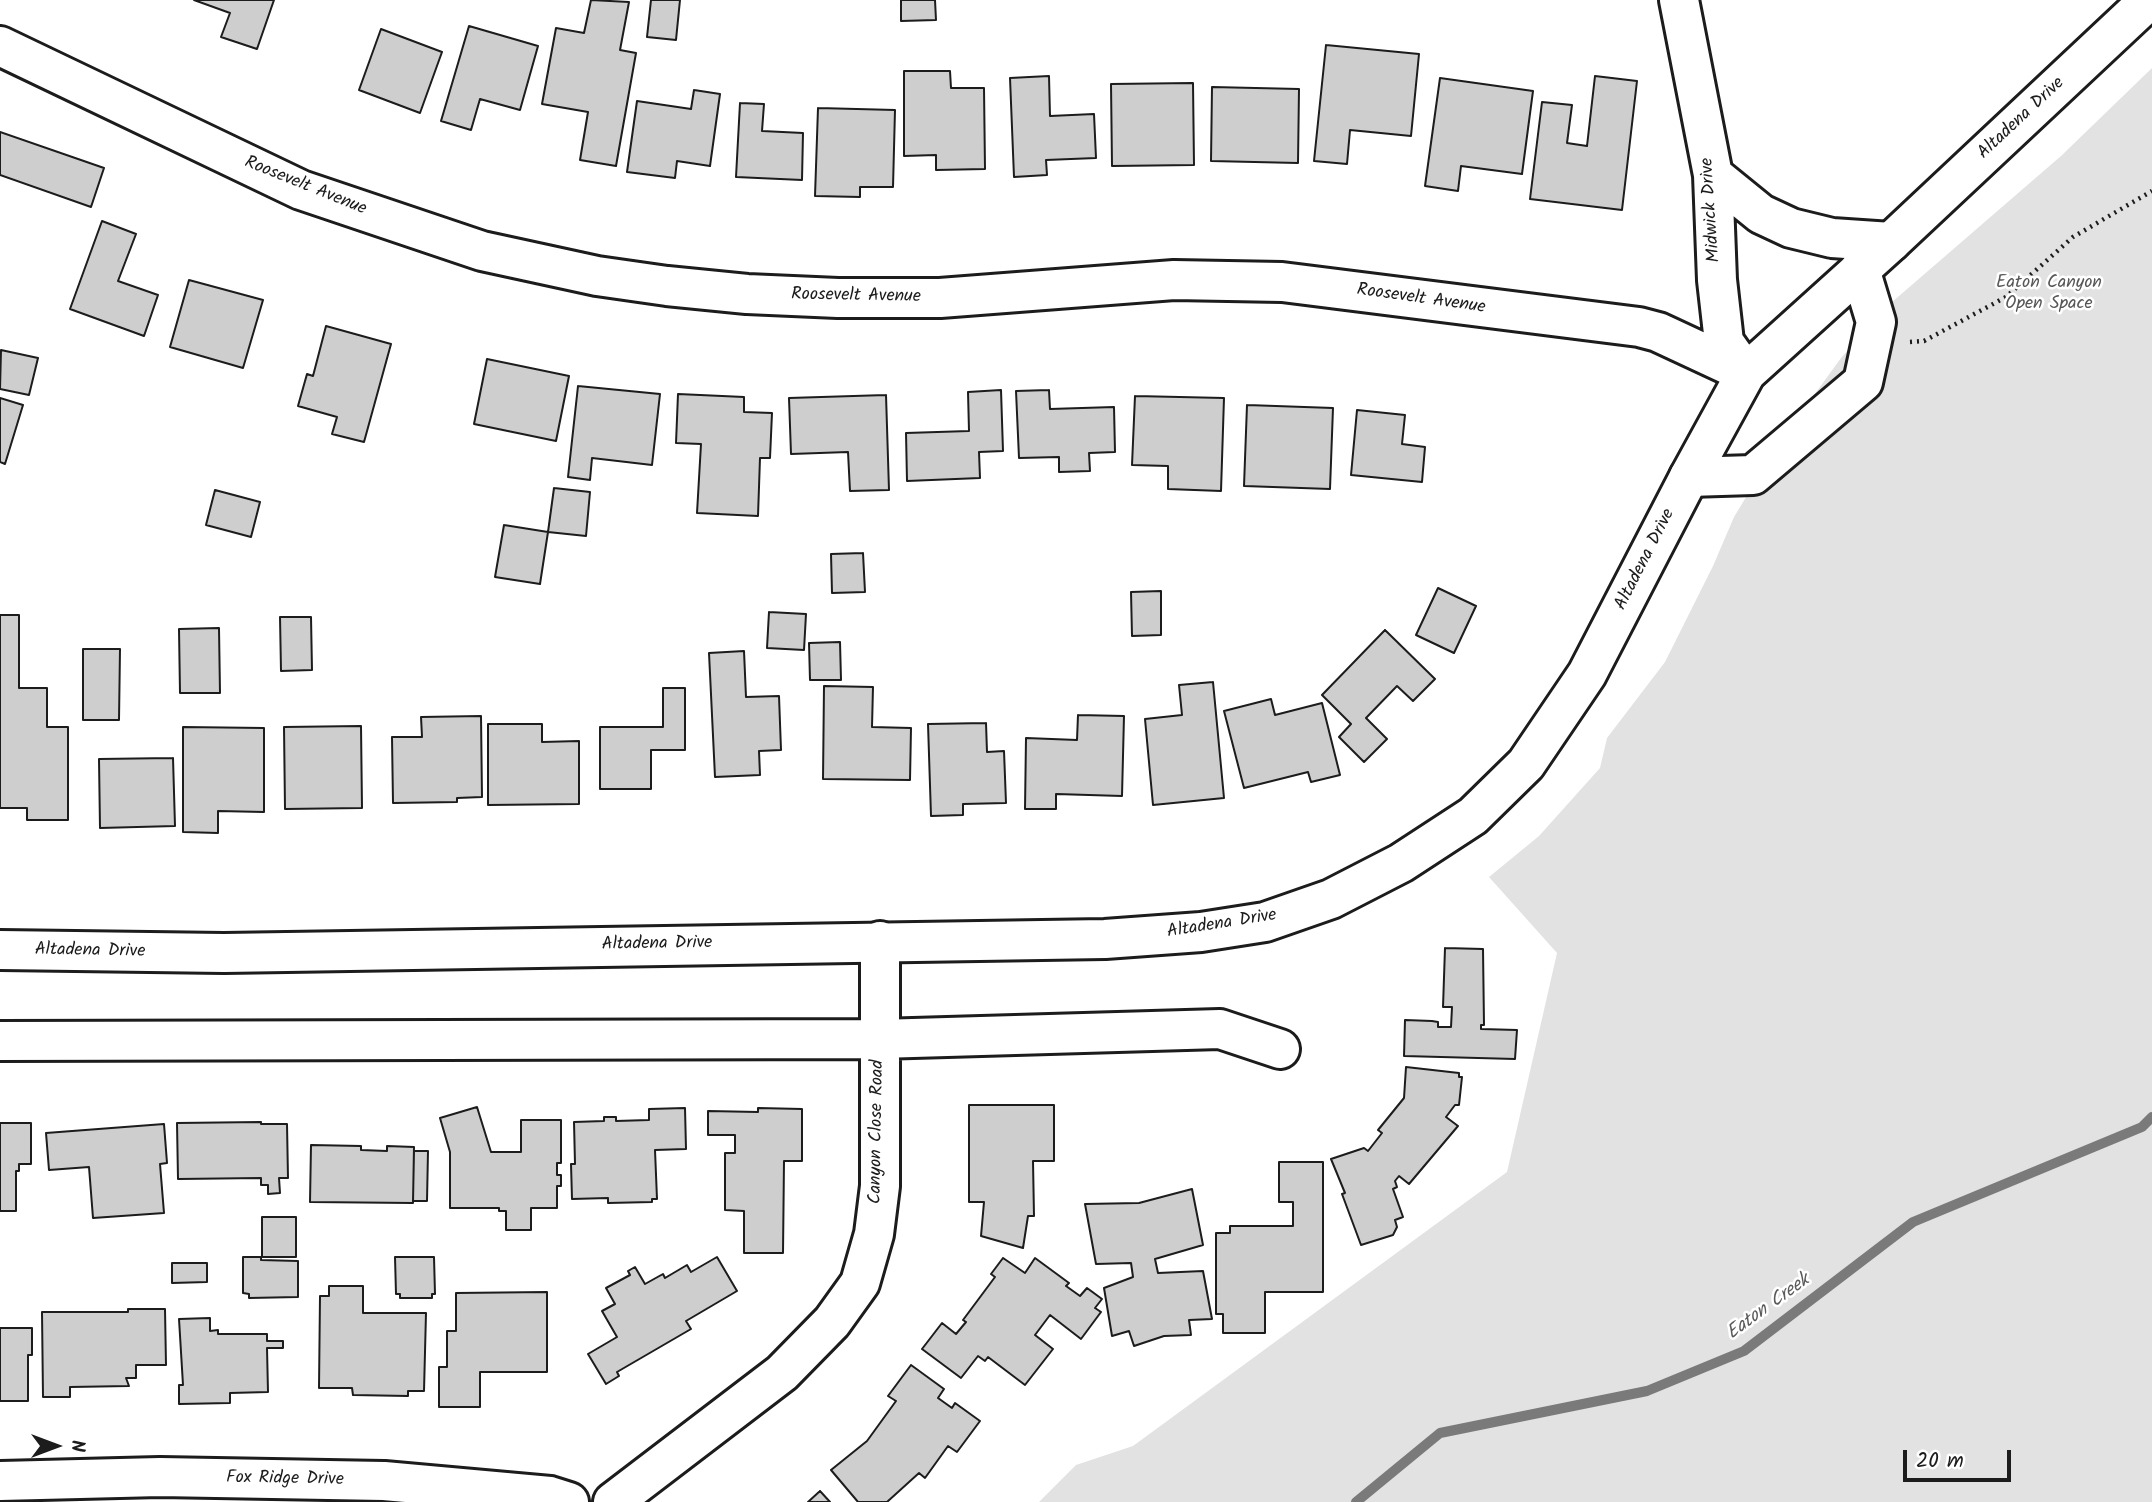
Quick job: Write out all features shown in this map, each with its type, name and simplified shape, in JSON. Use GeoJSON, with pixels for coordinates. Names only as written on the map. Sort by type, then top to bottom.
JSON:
{"type":"FeatureCollection","features":[{"type":"Feature","properties":{"kind":"street","name":"Midwick Drive"},"geometry":{"type":"LineString","coordinates":[[1679,0],[1713,175],[1717,281],[1724,342],[1746,373]]}},
{"type":"Feature","properties":{"kind":"street","name":"Altadena Drive"},"geometry":{"type":"LineString","coordinates":[[0,950],[224,953],[1105,939],[1201,932],[1265,922],[1331,899],[1401,863],[1473,816],[1525,764],[1587,674],[1746,373],[1891,242],[2149,0]]}},
{"type":"Feature","properties":{"kind":"street","name":"Roosevelt Avenue"},"geometry":{"type":"LineString","coordinates":[[0,46],[301,190],[482,250],[597,276],[747,294],[838,298],[940,298],[1174,280],[1282,282],[1639,327],[1658,332],[1746,373]]}},
{"type":"Feature","properties":{"kind":"street"},"geometry":{"type":"LineString","coordinates":[[1713,175],[1761,214],[1791,228],[1832,237],[1891,242]]}},
{"type":"Feature","properties":{"kind":"street"},"geometry":{"type":"LineString","coordinates":[[1689,477],[1754,475],[1863,382],[1875,323],[1860,270]]}},
{"type":"Feature","properties":{"kind":"street","name":"Canyon Close Road"},"geometry":{"type":"LineString","coordinates":[[613,1502],[782,1373],[832,1322],[860,1283],[874,1234],[880,1186],[880,941]]}},
{"type":"Feature","properties":{"kind":"street"},"geometry":{"type":"LineString","coordinates":[[0,1041],[879,1039],[1220,1029],[1280,1049]]}},
{"type":"Feature","properties":{"kind":"street","name":"Fox Ridge Drive"},"geometry":{"type":"LineString","coordinates":[[0,1481],[160,1478],[384,1481],[550,1496],[569,1502]]}},
{"type":"Feature","properties":{"kind":"path"},"geometry":{"type":"LineString","coordinates":[[1871,344],[1924,341],[2006,297],[2073,236],[2152,191]]}},
{"type":"Feature","properties":{"kind":"green space","name":"Eaton Canyon Open Space"},"geometry":{"type":"Polygon","coordinates":[[[2152,68],[2152,1502],[1039,1502],[1076,1465],[1133,1446],[1507,1172],[1557,953],[1489,877],[1539,836],[1600,768],[1607,738],[1665,662],[1734,517],[1777,446],[1841,358],[1884,309],[2061,156],[2152,68]]]}},
{"type":"Feature","properties":{"kind":"building"},"geometry":{"type":"Polygon","coordinates":[[[194,0],[274,0],[257,49],[221,37],[230,13],[194,0]]]}},
{"type":"Feature","properties":{"kind":"building"},"geometry":{"type":"Polygon","coordinates":[[[591,0],[629,2],[620,50],[636,53],[616,166],[580,160],[588,112],[542,104],[556,28],[584,33],[591,0]]]}},
{"type":"Feature","properties":{"kind":"building"},"geometry":{"type":"Polygon","coordinates":[[[651,0],[680,0],[676,40],[647,37],[651,0]]]}},
{"type":"Feature","properties":{"kind":"building"},"geometry":{"type":"Polygon","coordinates":[[[901,0],[935,0],[936,20],[901,21],[901,0]]]}},
{"type":"Feature","properties":{"kind":"building"},"geometry":{"type":"Polygon","coordinates":[[[469,26],[538,46],[520,110],[480,99],[471,130],[441,121],[469,26]]]}},
{"type":"Feature","properties":{"kind":"building"},"geometry":{"type":"Polygon","coordinates":[[[381,29],[442,52],[420,113],[359,90],[381,29]]]}},
{"type":"Feature","properties":{"kind":"building"},"geometry":{"type":"Polygon","coordinates":[[[1326,45],[1419,54],[1411,136],[1350,130],[1347,164],[1314,161],[1326,45]]]}},
{"type":"Feature","properties":{"kind":"building"},"geometry":{"type":"Polygon","coordinates":[[[904,71],[950,71],[951,88],[984,88],[985,169],[936,170],[936,155],[904,156],[904,71]]]}},
{"type":"Feature","properties":{"kind":"building"},"geometry":{"type":"Polygon","coordinates":[[[1049,76],[1050,116],[1094,114],[1096,158],[1046,160],[1047,175],[1014,177],[1010,78],[1049,76]]]}},
{"type":"Feature","properties":{"kind":"building"},"geometry":{"type":"Polygon","coordinates":[[[1595,76],[1637,81],[1622,210],[1530,199],[1542,102],[1572,105],[1567,143],[1587,146],[1595,76]]]}},
{"type":"Feature","properties":{"kind":"building"},"geometry":{"type":"Polygon","coordinates":[[[1440,78],[1533,91],[1522,174],[1461,166],[1458,191],[1425,186],[1440,78]]]}},
{"type":"Feature","properties":{"kind":"building"},"geometry":{"type":"Polygon","coordinates":[[[1193,83],[1194,165],[1112,166],[1111,84],[1193,83]]]}},
{"type":"Feature","properties":{"kind":"building"},"geometry":{"type":"Polygon","coordinates":[[[1212,87],[1299,89],[1298,163],[1211,161],[1212,87]]]}},
{"type":"Feature","properties":{"kind":"building"},"geometry":{"type":"Polygon","coordinates":[[[694,90],[720,94],[710,166],[677,161],[675,178],[627,172],[637,101],[691,109],[694,90]]]}},
{"type":"Feature","properties":{"kind":"building"},"geometry":{"type":"Polygon","coordinates":[[[740,103],[764,104],[762,131],[803,133],[802,180],[736,177],[740,103]]]}},
{"type":"Feature","properties":{"kind":"building"},"geometry":{"type":"Polygon","coordinates":[[[818,108],[895,110],[893,187],[860,187],[860,197],[815,196],[818,108]]]}},
{"type":"Feature","properties":{"kind":"building"},"geometry":{"type":"Polygon","coordinates":[[[0,132],[104,168],[91,207],[0,175],[0,132]]]}},
{"type":"Feature","properties":{"kind":"building"},"geometry":{"type":"Polygon","coordinates":[[[102,221],[136,234],[118,281],[158,295],[144,336],[70,309],[102,221]]]}},
{"type":"Feature","properties":{"kind":"building"},"geometry":{"type":"Polygon","coordinates":[[[189,280],[263,300],[243,368],[170,347],[189,280]]]}},
{"type":"Feature","properties":{"kind":"building"},"geometry":{"type":"Polygon","coordinates":[[[326,326],[391,344],[364,442],[332,434],[337,417],[298,406],[307,374],[313,376],[326,326]]]}},
{"type":"Feature","properties":{"kind":"building"},"geometry":{"type":"Polygon","coordinates":[[[1,350],[38,358],[29,395],[0,389],[1,350]]]}},
{"type":"Feature","properties":{"kind":"building"},"geometry":{"type":"Polygon","coordinates":[[[487,359],[569,376],[556,441],[474,424],[487,359]]]}},
{"type":"Feature","properties":{"kind":"building"},"geometry":{"type":"Polygon","coordinates":[[[578,386],[660,394],[652,465],[592,458],[590,480],[568,477],[578,386]]]}},
{"type":"Feature","properties":{"kind":"building"},"geometry":{"type":"Polygon","coordinates":[[[1001,390],[1003,451],[979,452],[980,478],[907,481],[906,433],[969,431],[968,392],[1001,390]]]}},
{"type":"Feature","properties":{"kind":"building"},"geometry":{"type":"Polygon","coordinates":[[[1049,390],[1050,409],[1114,407],[1115,452],[1089,453],[1090,471],[1059,472],[1059,457],[1019,458],[1016,391],[1049,390]]]}},
{"type":"Feature","properties":{"kind":"building"},"geometry":{"type":"Polygon","coordinates":[[[678,394],[744,397],[744,412],[772,413],[770,458],[760,458],[758,516],[697,513],[701,444],[676,443],[678,394]]]}},
{"type":"Feature","properties":{"kind":"building"},"geometry":{"type":"Polygon","coordinates":[[[886,395],[889,490],[850,491],[848,452],[791,454],[789,398],[886,395]]]}},
{"type":"Feature","properties":{"kind":"building"},"geometry":{"type":"Polygon","coordinates":[[[1135,396],[1224,398],[1221,491],[1168,489],[1168,466],[1132,465],[1135,396]]]}},
{"type":"Feature","properties":{"kind":"building"},"geometry":{"type":"Polygon","coordinates":[[[0,398],[23,405],[5,464],[0,462],[0,398]]]}},
{"type":"Feature","properties":{"kind":"building"},"geometry":{"type":"Polygon","coordinates":[[[1247,405],[1333,408],[1330,489],[1244,486],[1247,405]]]}},
{"type":"Feature","properties":{"kind":"building"},"geometry":{"type":"Polygon","coordinates":[[[1357,410],[1405,415],[1402,444],[1425,447],[1422,482],[1351,475],[1357,410]]]}},
{"type":"Feature","properties":{"kind":"building"},"geometry":{"type":"Polygon","coordinates":[[[554,488],[590,492],[586,536],[548,532],[554,488]]]}},
{"type":"Feature","properties":{"kind":"building"},"geometry":{"type":"Polygon","coordinates":[[[215,490],[260,502],[251,537],[206,525],[215,490]]]}},
{"type":"Feature","properties":{"kind":"building"},"geometry":{"type":"Polygon","coordinates":[[[504,525],[548,532],[540,584],[495,577],[504,525]]]}},
{"type":"Feature","properties":{"kind":"building"},"geometry":{"type":"Polygon","coordinates":[[[863,553],[865,592],[832,593],[831,554],[863,553]]]}},
{"type":"Feature","properties":{"kind":"building"},"geometry":{"type":"Polygon","coordinates":[[[1438,588],[1476,606],[1454,653],[1416,635],[1438,588]]]}},
{"type":"Feature","properties":{"kind":"building"},"geometry":{"type":"Polygon","coordinates":[[[1161,591],[1161,635],[1132,636],[1131,592],[1161,591]]]}},
{"type":"Feature","properties":{"kind":"building"},"geometry":{"type":"Polygon","coordinates":[[[769,612],[806,614],[804,650],[767,648],[769,612]]]}},
{"type":"Feature","properties":{"kind":"building"},"geometry":{"type":"Polygon","coordinates":[[[0,615],[19,615],[19,688],[47,688],[47,727],[68,727],[68,820],[27,820],[27,808],[0,808],[0,615]]]}},
{"type":"Feature","properties":{"kind":"building"},"geometry":{"type":"Polygon","coordinates":[[[280,617],[311,617],[312,670],[281,671],[280,617]]]}},
{"type":"Feature","properties":{"kind":"building"},"geometry":{"type":"Polygon","coordinates":[[[219,628],[220,693],[180,693],[179,629],[219,628]]]}},
{"type":"Feature","properties":{"kind":"building"},"geometry":{"type":"Polygon","coordinates":[[[1385,630],[1435,679],[1413,701],[1397,686],[1366,718],[1387,739],[1364,762],[1339,737],[1351,724],[1322,695],[1385,630]]]}},
{"type":"Feature","properties":{"kind":"building"},"geometry":{"type":"Polygon","coordinates":[[[840,642],[841,680],[810,680],[809,643],[840,642]]]}},
{"type":"Feature","properties":{"kind":"building"},"geometry":{"type":"Polygon","coordinates":[[[83,649],[120,649],[119,720],[83,720],[83,649]]]}},
{"type":"Feature","properties":{"kind":"building"},"geometry":{"type":"Polygon","coordinates":[[[744,651],[746,697],[779,696],[781,750],[759,751],[760,775],[715,777],[709,653],[744,651]]]}},
{"type":"Feature","properties":{"kind":"building"},"geometry":{"type":"Polygon","coordinates":[[[1213,682],[1224,798],[1153,805],[1145,719],[1182,715],[1179,685],[1213,682]]]}},
{"type":"Feature","properties":{"kind":"building"},"geometry":{"type":"Polygon","coordinates":[[[824,686],[873,687],[872,727],[911,728],[910,780],[823,779],[824,686]]]}},
{"type":"Feature","properties":{"kind":"building"},"geometry":{"type":"Polygon","coordinates":[[[663,688],[685,688],[685,750],[651,750],[651,789],[600,789],[600,727],[663,727],[663,688]]]}},
{"type":"Feature","properties":{"kind":"building"},"geometry":{"type":"Polygon","coordinates":[[[1271,699],[1275,715],[1322,703],[1340,775],[1311,782],[1308,772],[1244,788],[1224,711],[1271,699]]]}},
{"type":"Feature","properties":{"kind":"building"},"geometry":{"type":"Polygon","coordinates":[[[1078,715],[1124,716],[1122,796],[1056,794],[1056,809],[1025,809],[1026,738],[1077,740],[1078,715]]]}},
{"type":"Feature","properties":{"kind":"building"},"geometry":{"type":"Polygon","coordinates":[[[481,716],[482,797],[457,798],[457,802],[393,803],[392,737],[422,737],[421,717],[481,716]]]}},
{"type":"Feature","properties":{"kind":"building"},"geometry":{"type":"Polygon","coordinates":[[[986,723],[987,752],[1004,751],[1006,803],[963,804],[963,815],[931,816],[928,724],[986,723]]]}},
{"type":"Feature","properties":{"kind":"building"},"geometry":{"type":"Polygon","coordinates":[[[488,724],[542,724],[542,742],[579,741],[579,804],[488,805],[488,724]]]}},
{"type":"Feature","properties":{"kind":"building"},"geometry":{"type":"Polygon","coordinates":[[[361,726],[362,808],[285,809],[284,727],[361,726]]]}},
{"type":"Feature","properties":{"kind":"building"},"geometry":{"type":"Polygon","coordinates":[[[183,727],[264,728],[264,812],[218,811],[218,833],[183,832],[183,727]]]}},
{"type":"Feature","properties":{"kind":"building"},"geometry":{"type":"Polygon","coordinates":[[[173,758],[175,826],[100,828],[99,759],[173,758]]]}},
{"type":"Feature","properties":{"kind":"building"},"geometry":{"type":"Polygon","coordinates":[[[1445,948],[1483,949],[1484,1025],[1481,1025],[1481,1029],[1517,1030],[1515,1059],[1404,1056],[1405,1020],[1432,1021],[1438,1022],[1438,1027],[1451,1027],[1452,1007],[1443,1007],[1445,948]]]}},
{"type":"Feature","properties":{"kind":"building"},"geometry":{"type":"Polygon","coordinates":[[[1406,1067],[1459,1073],[1459,1077],[1462,1077],[1459,1105],[1455,1105],[1446,1117],[1458,1126],[1409,1184],[1399,1176],[1395,1181],[1397,1187],[1393,1189],[1403,1217],[1395,1220],[1397,1227],[1393,1235],[1361,1245],[1331,1159],[1364,1148],[1368,1151],[1382,1133],[1378,1130],[1404,1098],[1406,1067]]]}},
{"type":"Feature","properties":{"kind":"building"},"geometry":{"type":"Polygon","coordinates":[[[969,1105],[1054,1105],[1054,1161],[1033,1161],[1034,1216],[1028,1216],[1023,1248],[981,1236],[984,1202],[969,1202],[969,1105]]]}},
{"type":"Feature","properties":{"kind":"building"},"geometry":{"type":"Polygon","coordinates":[[[477,1107],[491,1152],[521,1152],[521,1120],[561,1120],[561,1163],[557,1163],[557,1175],[561,1175],[561,1186],[557,1186],[557,1208],[531,1208],[531,1230],[506,1230],[506,1211],[499,1211],[499,1208],[450,1208],[450,1152],[440,1118],[477,1107]]]}},
{"type":"Feature","properties":{"kind":"building"},"geometry":{"type":"Polygon","coordinates":[[[685,1108],[686,1149],[655,1150],[657,1199],[652,1199],[652,1202],[608,1203],[608,1198],[572,1199],[574,1122],[604,1121],[604,1117],[616,1117],[616,1121],[649,1120],[649,1109],[685,1108]]]}},
{"type":"Feature","properties":{"kind":"building"},"geometry":{"type":"Polygon","coordinates":[[[758,1108],[802,1109],[802,1161],[784,1161],[783,1253],[744,1253],[744,1211],[725,1210],[725,1153],[735,1153],[735,1135],[708,1135],[708,1111],[758,1112],[758,1108]]]}},
{"type":"Feature","properties":{"kind":"building"},"geometry":{"type":"Polygon","coordinates":[[[0,1123],[31,1123],[31,1164],[19,1164],[19,1171],[16,1171],[16,1211],[0,1211],[0,1123]]]}},
{"type":"Feature","properties":{"kind":"building"},"geometry":{"type":"Polygon","coordinates":[[[177,1123],[287,1124],[288,1178],[279,1178],[280,1193],[268,1194],[268,1185],[261,1185],[261,1178],[178,1179],[177,1123]]]}},
{"type":"Feature","properties":{"kind":"building"},"geometry":{"type":"Polygon","coordinates":[[[164,1124],[167,1163],[160,1164],[164,1213],[93,1218],[89,1167],[49,1170],[46,1133],[164,1124]]]}},
{"type":"Feature","properties":{"kind":"building"},"geometry":{"type":"Polygon","coordinates":[[[311,1145],[361,1146],[361,1150],[387,1151],[387,1146],[414,1147],[413,1203],[310,1202],[311,1145]]]}},
{"type":"Feature","properties":{"kind":"building"},"geometry":{"type":"Polygon","coordinates":[[[414,1151],[428,1151],[427,1201],[413,1201],[414,1151]]]}},
{"type":"Feature","properties":{"kind":"building"},"geometry":{"type":"Polygon","coordinates":[[[1279,1162],[1323,1162],[1323,1292],[1265,1292],[1265,1333],[1223,1333],[1223,1314],[1216,1314],[1216,1233],[1230,1233],[1230,1226],[1293,1226],[1293,1202],[1279,1202],[1279,1162]]]}},
{"type":"Feature","properties":{"kind":"building"},"geometry":{"type":"Polygon","coordinates":[[[1192,1189],[1203,1245],[1155,1259],[1158,1273],[1203,1271],[1212,1319],[1189,1320],[1191,1335],[1164,1336],[1134,1346],[1129,1331],[1112,1336],[1104,1288],[1133,1277],[1131,1263],[1096,1264],[1085,1204],[1139,1203],[1192,1189]]]}},
{"type":"Feature","properties":{"kind":"building"},"geometry":{"type":"Polygon","coordinates":[[[262,1217],[296,1217],[296,1257],[262,1257],[262,1217]]]}},
{"type":"Feature","properties":{"kind":"building"},"geometry":{"type":"Polygon","coordinates":[[[243,1257],[298,1261],[298,1297],[249,1298],[249,1294],[243,1293],[243,1257]]]}},
{"type":"Feature","properties":{"kind":"building"},"geometry":{"type":"Polygon","coordinates":[[[395,1257],[434,1257],[435,1294],[432,1294],[432,1298],[400,1298],[400,1294],[396,1294],[395,1257]]]}},
{"type":"Feature","properties":{"kind":"building"},"geometry":{"type":"Polygon","coordinates":[[[717,1257],[737,1291],[686,1321],[691,1329],[617,1372],[619,1376],[606,1384],[588,1354],[617,1337],[602,1311],[615,1304],[606,1288],[630,1275],[628,1271],[635,1267],[645,1284],[663,1274],[665,1278],[687,1265],[691,1272],[717,1257]]]}},
{"type":"Feature","properties":{"kind":"building"},"geometry":{"type":"Polygon","coordinates":[[[1003,1258],[1025,1273],[1035,1258],[1069,1283],[1066,1286],[1080,1296],[1087,1288],[1102,1299],[1095,1308],[1101,1312],[1081,1339],[1050,1315],[1035,1335],[1053,1349],[1025,1385],[988,1357],[985,1361],[978,1356],[961,1378],[922,1349],[942,1323],[956,1334],[966,1322],[963,1320],[995,1277],[991,1274],[1003,1258]]]}},
{"type":"Feature","properties":{"kind":"building"},"geometry":{"type":"Polygon","coordinates":[[[172,1263],[207,1263],[207,1282],[172,1283],[172,1263]]]}},
{"type":"Feature","properties":{"kind":"building"},"geometry":{"type":"Polygon","coordinates":[[[329,1286],[363,1286],[363,1313],[426,1313],[424,1391],[408,1391],[408,1396],[353,1395],[352,1388],[319,1388],[320,1296],[329,1296],[329,1286]]]}},
{"type":"Feature","properties":{"kind":"building"},"geometry":{"type":"Polygon","coordinates":[[[547,1292],[547,1372],[480,1372],[480,1407],[439,1407],[439,1367],[447,1367],[447,1331],[456,1331],[456,1293],[547,1292]]]}},
{"type":"Feature","properties":{"kind":"building"},"geometry":{"type":"Polygon","coordinates":[[[128,1309],[165,1309],[166,1365],[136,1365],[136,1378],[126,1378],[129,1386],[70,1387],[70,1397],[43,1397],[42,1312],[128,1312],[128,1309]]]}},
{"type":"Feature","properties":{"kind":"building"},"geometry":{"type":"Polygon","coordinates":[[[210,1318],[210,1331],[218,1330],[218,1334],[267,1334],[267,1341],[283,1341],[283,1348],[267,1348],[268,1392],[230,1393],[230,1403],[179,1404],[179,1385],[183,1385],[179,1319],[210,1318]]]}},
{"type":"Feature","properties":{"kind":"building"},"geometry":{"type":"Polygon","coordinates":[[[0,1328],[32,1328],[32,1355],[28,1355],[28,1401],[0,1401],[0,1328]]]}},
{"type":"Feature","properties":{"kind":"building"},"geometry":{"type":"Polygon","coordinates":[[[911,1365],[944,1389],[938,1398],[952,1408],[955,1403],[980,1421],[957,1452],[948,1446],[925,1478],[919,1473],[887,1502],[858,1502],[831,1470],[867,1441],[896,1401],[888,1396],[911,1365]]]}},
{"type":"Feature","properties":{"kind":"building"},"geometry":{"type":"Polygon","coordinates":[[[820,1491],[830,1502],[808,1502],[820,1491]]]}},
{"type":"Feature","properties":{"kind":"waterway","name":"Eaton Creek"},"geometry":{"type":"LineString","coordinates":[[1356,1502],[1440,1433],[1647,1391],[1744,1351],[1913,1222],[2142,1127],[2152,1117]]}}]}
